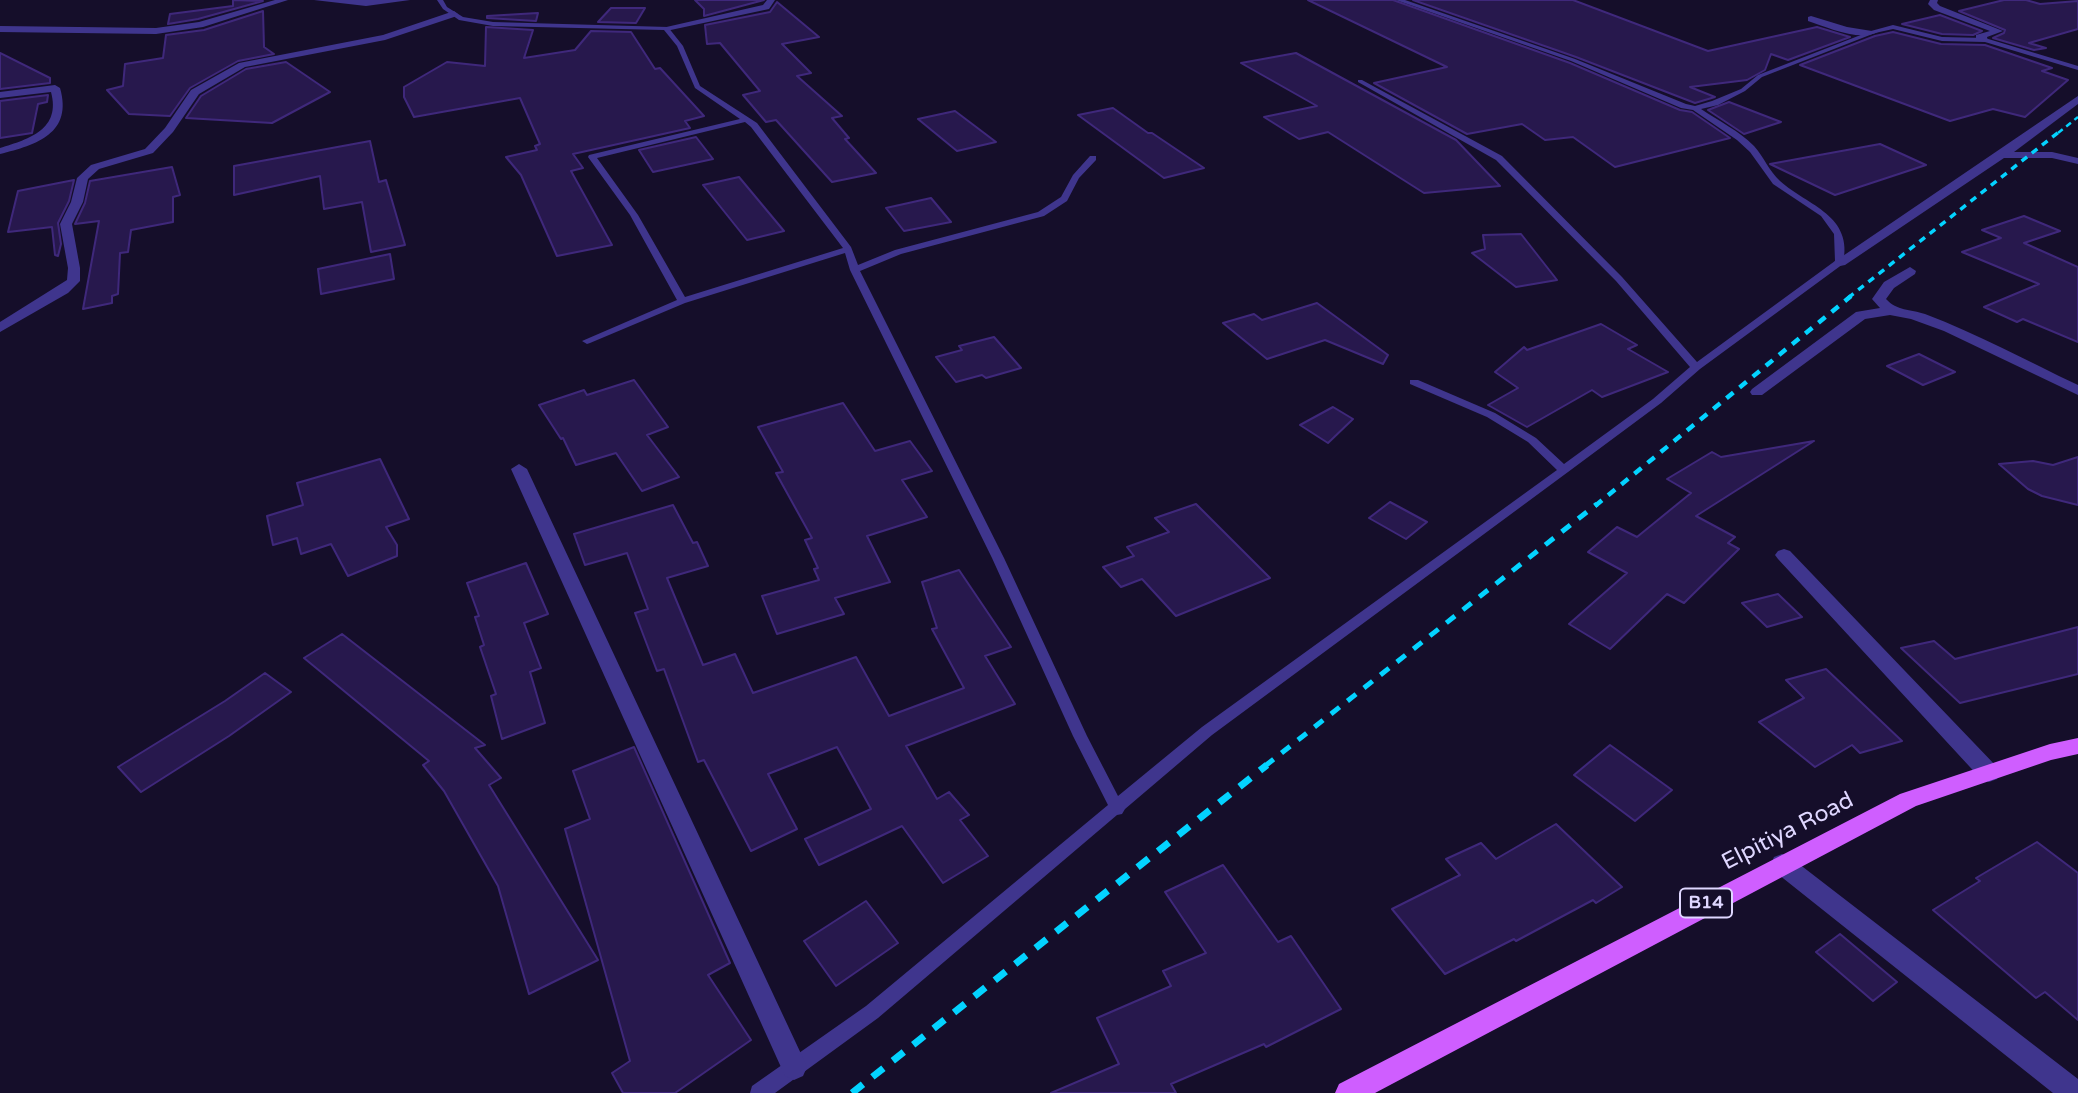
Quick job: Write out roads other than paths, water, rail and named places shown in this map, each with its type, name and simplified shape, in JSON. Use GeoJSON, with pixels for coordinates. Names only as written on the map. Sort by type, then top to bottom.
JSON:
{"type":"FeatureCollection","features":[{"type":"Feature","properties":{"kind":"main road","name":"Elpitiya Road"},"geometry":{"type":"LineString","coordinates":[[1348,1093],[1908,800],[2050,752],[2078,746]]}},
{"type":"Feature","properties":{"kind":"street"},"geometry":{"type":"LineString","coordinates":[[0,29],[156,32],[208,23],[284,0]]}},
{"type":"Feature","properties":{"kind":"street"},"geometry":{"type":"LineString","coordinates":[[318,0],[366,3],[406,0]]}},
{"type":"Feature","properties":{"kind":"street"},"geometry":{"type":"LineString","coordinates":[[666,28],[766,7],[771,0]]}},
{"type":"Feature","properties":{"kind":"street"},"geometry":{"type":"LineString","coordinates":[[1934,0],[1932,4],[1937,8],[1999,30],[1979,37],[1985,40]]}},
{"type":"Feature","properties":{"kind":"street"},"geometry":{"type":"LineString","coordinates":[[0,328],[47,296],[64,290],[73,281],[74,268],[66,224],[83,178],[95,167],[149,151],[169,130],[195,92],[242,65],[385,37],[454,14]]}},
{"type":"Feature","properties":{"kind":"street"},"geometry":{"type":"LineString","coordinates":[[1811,19],[1846,30],[1873,32]]}},
{"type":"Feature","properties":{"kind":"street"},"geometry":{"type":"LineString","coordinates":[[0,95],[55,88],[59,112],[51,128],[38,139],[0,151]]}},
{"type":"Feature","properties":{"kind":"street"},"geometry":{"type":"LineString","coordinates":[[1840,262],[2002,155],[2078,99]]}},
{"type":"Feature","properties":{"kind":"street"},"geometry":{"type":"LineString","coordinates":[[2002,155],[2052,155],[2078,161]]}},
{"type":"Feature","properties":{"kind":"street"},"geometry":{"type":"LineString","coordinates":[[1890,312],[1879,299],[1889,285],[1910,271]]}},
{"type":"Feature","properties":{"kind":"street"},"geometry":{"type":"LineString","coordinates":[[1757,391],[1861,315],[1890,312],[1913,315],[1949,328],[2078,391]]}},
{"type":"Feature","properties":{"kind":"street"},"geometry":{"type":"LineString","coordinates":[[519,469],[794,1067]]}},
{"type":"Feature","properties":{"kind":"street"},"geometry":{"type":"LineString","coordinates":[[1784,555],[1989,773]]}},
{"type":"Feature","properties":{"kind":"street"},"geometry":{"type":"LineString","coordinates":[[1782,864],[2074,1093]]}},
{"type":"Feature","properties":{"kind":"lane"},"geometry":{"type":"LineString","coordinates":[[440,0],[461,19],[493,24],[666,28],[680,46],[697,87],[754,125],[848,248],[855,270],[986,534],[1117,809]]}},
{"type":"Feature","properties":{"kind":"lane"},"geometry":{"type":"LineString","coordinates":[[759,1093],[872,1012],[1207,731],[1564,470],[1657,401],[1696,367],[1840,262],[1838,234],[1824,214],[1776,182],[1753,150],[1740,138],[1695,108],[1663,98],[1573,60],[1399,0]]}},
{"type":"Feature","properties":{"kind":"lane"},"geometry":{"type":"LineString","coordinates":[[1695,108],[1743,90],[1760,76],[1792,62],[1893,27],[1942,39],[1985,40],[2078,68]]}},
{"type":"Feature","properties":{"kind":"lane"},"geometry":{"type":"LineString","coordinates":[[1360,81],[1499,159],[1619,279],[1696,367]]}},
{"type":"Feature","properties":{"kind":"lane"},"geometry":{"type":"LineString","coordinates":[[682,301],[634,215],[592,156],[745,120]]}},
{"type":"Feature","properties":{"kind":"lane"},"geometry":{"type":"LineString","coordinates":[[855,270],[898,252],[1041,214],[1064,199],[1076,177],[1093,158]]}},
{"type":"Feature","properties":{"kind":"lane"},"geometry":{"type":"LineString","coordinates":[[587,341],[682,301],[848,248]]}},
{"type":"Feature","properties":{"kind":"lane"},"geometry":{"type":"LineString","coordinates":[[1414,382],[1491,415],[1532,440],[1564,470]]}},
{"type":"Feature","properties":{"kind":"railway"},"geometry":{"type":"LineString","coordinates":[[2058,133],[2078,117]]}},
{"type":"Feature","properties":{"kind":"railway"},"geometry":{"type":"LineString","coordinates":[[1848,298],[2060,131]]}},
{"type":"Feature","properties":{"kind":"railway"},"geometry":{"type":"LineString","coordinates":[[1595,506],[1851,296]]}},
{"type":"Feature","properties":{"kind":"railway"},"geometry":{"type":"LineString","coordinates":[[1265,766],[1597,504]]}},
{"type":"Feature","properties":{"kind":"railway"},"geometry":{"type":"LineString","coordinates":[[852,1093],[1267,765]]}}]}
